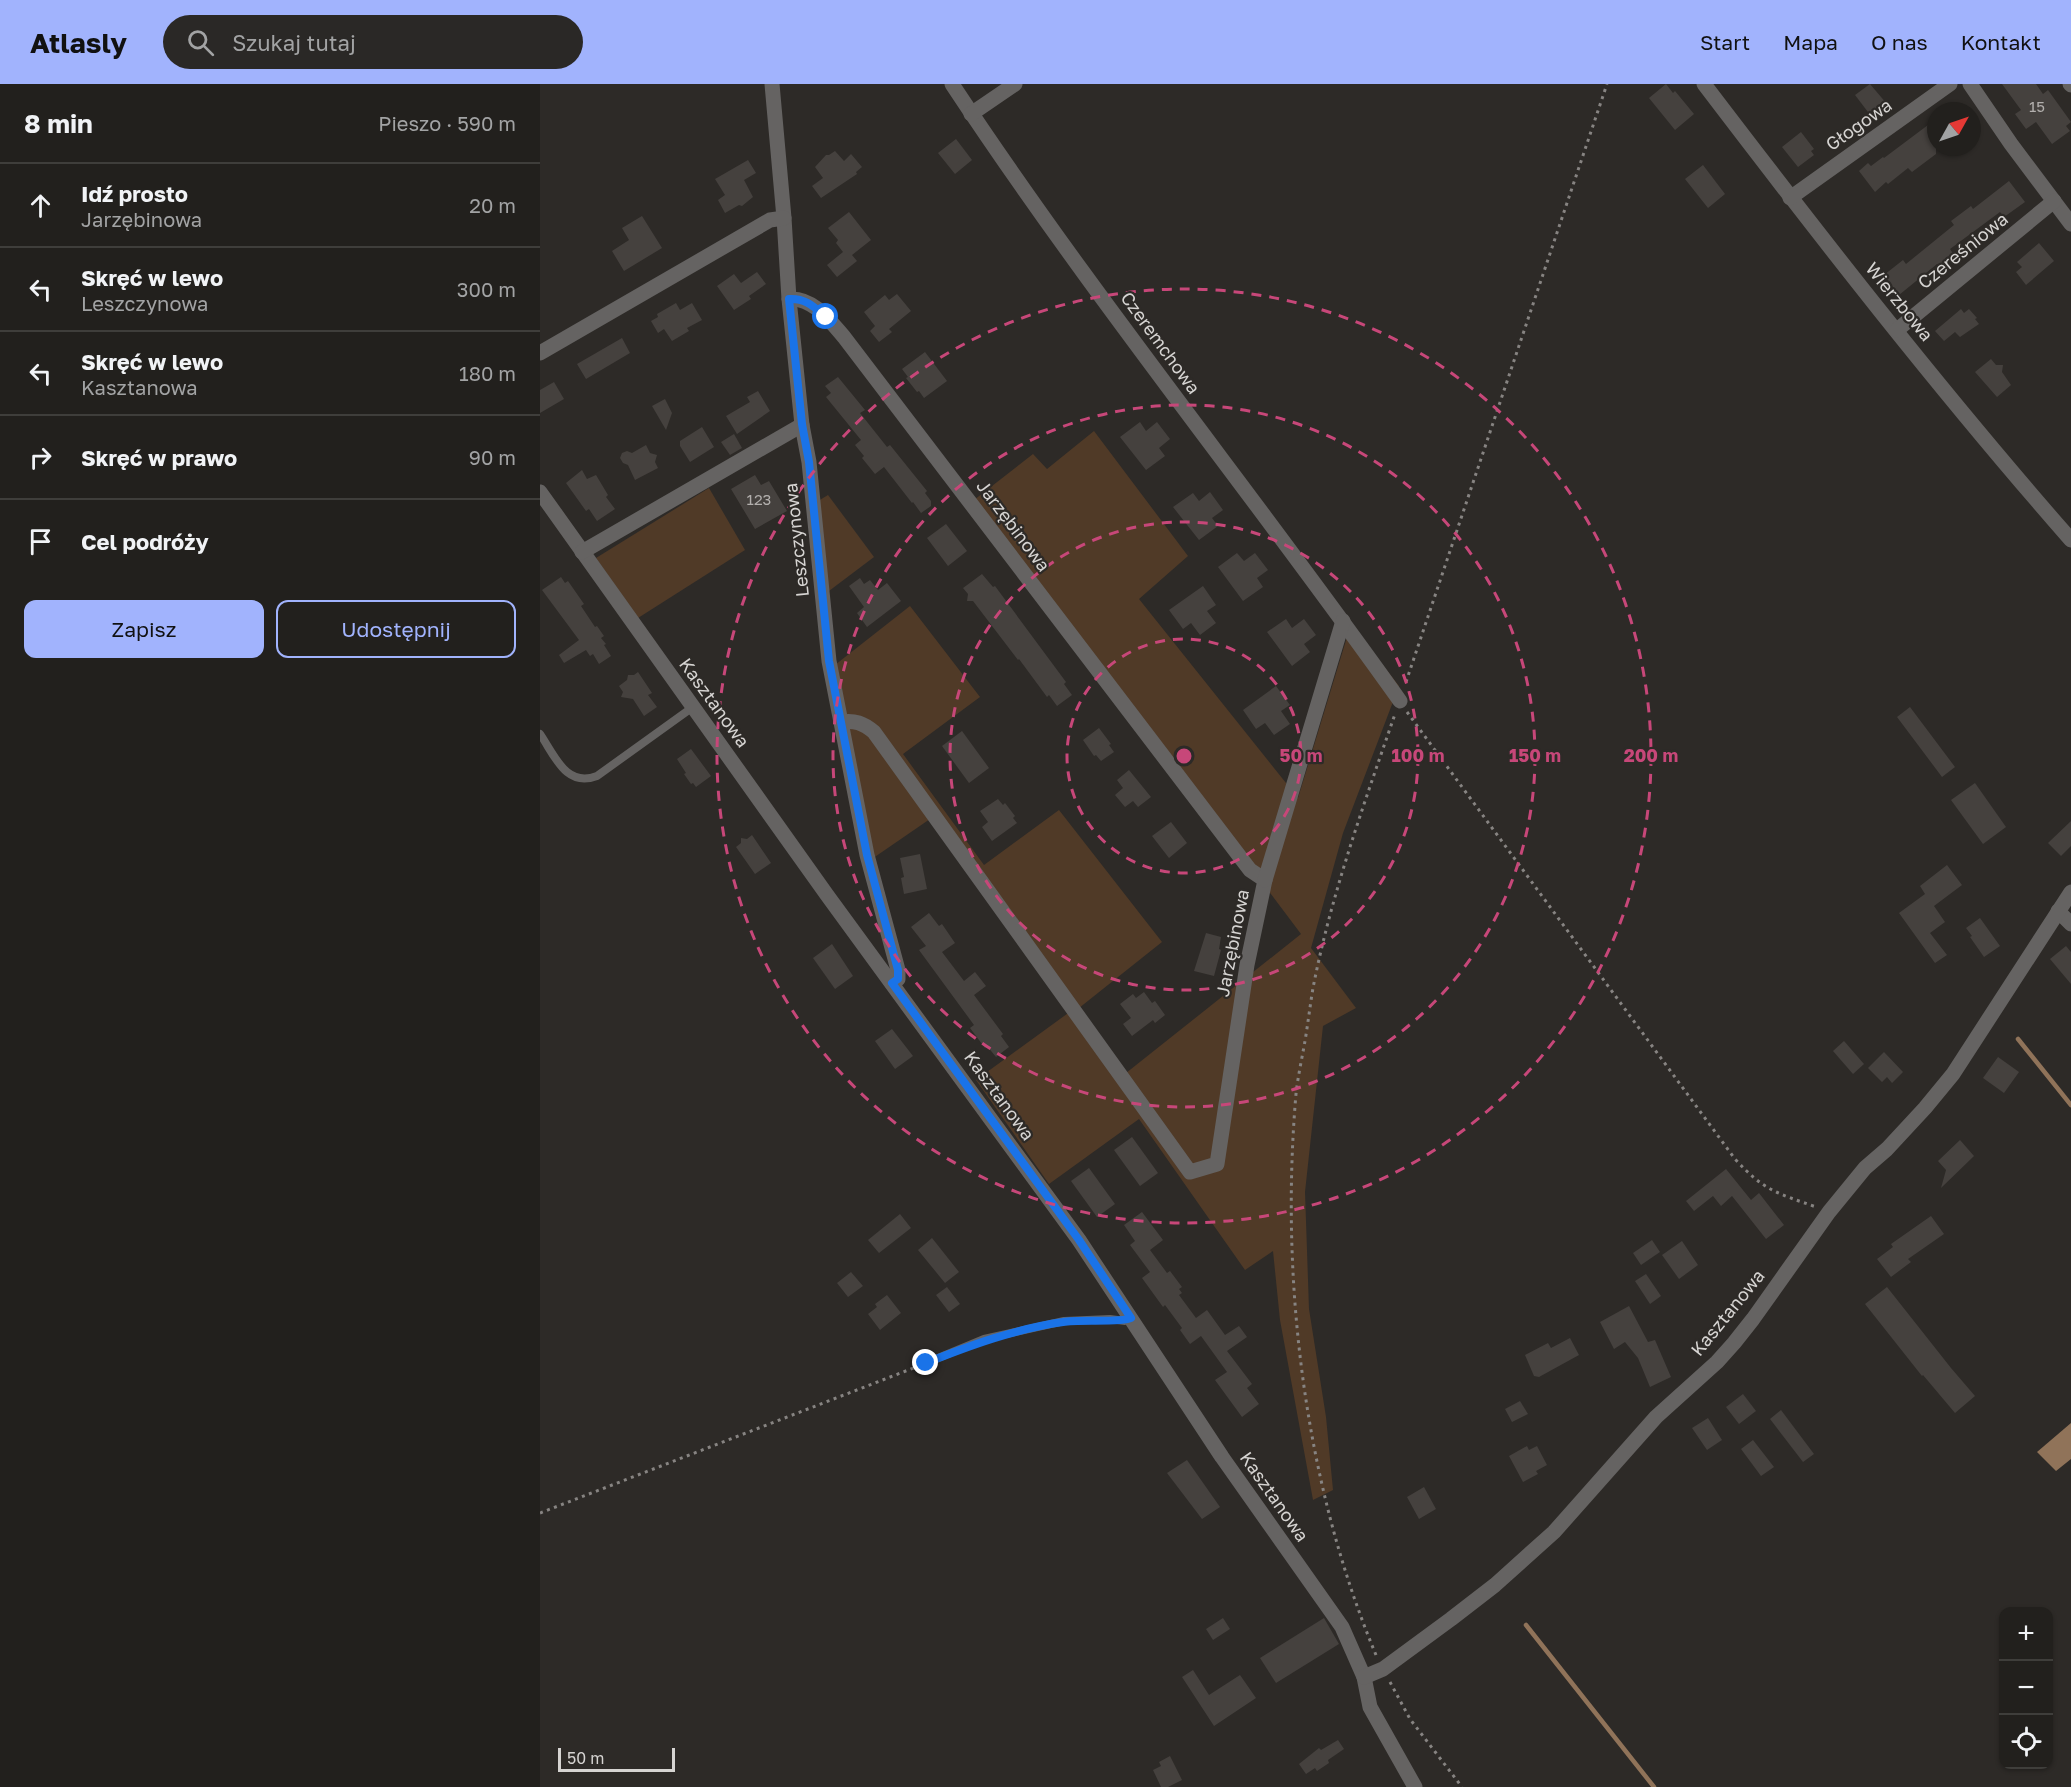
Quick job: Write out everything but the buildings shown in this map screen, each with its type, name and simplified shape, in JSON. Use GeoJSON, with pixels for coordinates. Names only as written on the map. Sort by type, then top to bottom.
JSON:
{"type":"FeatureCollection","features":[{"type":"Feature","properties":{"kind":"street","name":"Leszczynowa"},"geometry":{"type":"LineString","coordinates":[[772,84],[789,299],[802,424],[809,462],[829,661],[867,855],[898,970],[898,979],[892,983]]}},
{"type":"Feature","properties":{"kind":"street","name":"Czeremchowa"},"geometry":{"type":"LineString","coordinates":[[952,84],[971,114],[1162,380],[1343,621],[1400,701]]}},
{"type":"Feature","properties":{"kind":"street"},"geometry":{"type":"LineString","coordinates":[[971,114],[1015,84]]}},
{"type":"Feature","properties":{"kind":"street","name":"Wierzbowa"},"geometry":{"type":"LineString","coordinates":[[1704,84],[1790,198],[1993,450],[2071,540]]}},
{"type":"Feature","properties":{"kind":"street","name":"Głogowa"},"geometry":{"type":"LineString","coordinates":[[1790,198],[1950,84]]}},
{"type":"Feature","properties":{"kind":"street"},"geometry":{"type":"LineString","coordinates":[[1970,84],[2011,144],[2071,224]]}},
{"type":"Feature","properties":{"kind":"street","name":"Czereśniowa"},"geometry":{"type":"LineString","coordinates":[[1897,330],[2054,201]]}},
{"type":"Feature","properties":{"kind":"street"},"geometry":{"type":"LineString","coordinates":[[540,353],[770,220],[784,218]]}},
{"type":"Feature","properties":{"kind":"street","name":"Jarzębinowa"},"geometry":{"type":"LineString","coordinates":[[789,299],[809,303],[826,317],[844,338],[1250,870],[1265,880],[1246,965],[1217,1164],[1190,1172],[874,732],[865,724],[851,721],[841,722]]}},
{"type":"Feature","properties":{"kind":"street"},"geometry":{"type":"LineString","coordinates":[[582,552],[802,424]]}},
{"type":"Feature","properties":{"kind":"street","name":"Kasztanowa"},"geometry":{"type":"LineString","coordinates":[[540,492],[1072,1230],[1222,1457],[1342,1627],[1364,1677],[1370,1707],[1415,1787]]}},
{"type":"Feature","properties":{"kind":"street"},"geometry":{"type":"LineString","coordinates":[[1265,880],[1343,621]]}},
{"type":"Feature","properties":{"kind":"street","name":"Kasztanowa"},"geometry":{"type":"LineString","coordinates":[[1364,1677],[1383,1669],[1460,1613],[1554,1532],[1656,1417],[1717,1362],[1753,1319],[1829,1212],[1865,1168],[1887,1149],[1953,1074],[2071,892]]}},
{"type":"Feature","properties":{"kind":"street"},"geometry":{"type":"LineString","coordinates":[[2058,911],[2071,924]]}},
{"type":"Feature","properties":{"kind":"lane"},"geometry":{"type":"LineString","coordinates":[[540,734],[564,769],[574,778],[586,780],[597,776],[693,707]]}},
{"type":"Feature","properties":{"kind":"lane"},"geometry":{"type":"LineString","coordinates":[[926,1363],[984,1339],[1064,1321],[1110,1319],[1125,1321],[1131,1318]]}},
{"type":"Feature","properties":{"kind":"path"},"geometry":{"type":"LineString","coordinates":[[1462,1787],[1410,1719],[1383,1669],[1363,1622],[1334,1536],[1302,1376],[1296,1323],[1291,1185],[1296,1092],[1327,926],[1431,604],[1607,84]]}},
{"type":"Feature","properties":{"kind":"path"},"geometry":{"type":"LineString","coordinates":[[1400,701],[1735,1159],[1761,1185],[1791,1199],[1829,1212]]}},
{"type":"Feature","properties":{"kind":"path"},"geometry":{"type":"LineString","coordinates":[[540,1513],[926,1363]]}},
{"type":"Feature","properties":{"kind":"shaded area"},"geometry":{"type":"Polygon","coordinates":[[[1094,431],[1188,556],[1139,599],[1298,798],[1351,624],[1399,686],[1343,833],[1311,948],[1356,1008],[1323,1026],[1305,1192],[1309,1309],[1326,1417],[1333,1490],[1313,1500],[1280,1320],[1273,1251],[1245,1270],[1139,1119],[1049,1184],[976,1080],[1071,1011],[930,819],[866,863],[826,672],[910,606],[980,697],[903,754],[984,865],[1059,810],[1162,942],[1074,1012],[1121,1077],[1301,934],[974,500],[1033,454],[1047,469],[1094,431]]]}},
{"type":"Feature","properties":{"kind":"shaded area"},"geometry":{"type":"Polygon","coordinates":[[[709,488],[745,550],[638,618],[596,558],[709,488]]]}},
{"type":"Feature","properties":{"kind":"shaded area"},"geometry":{"type":"Polygon","coordinates":[[[828,495],[874,557],[821,597],[810,506],[828,495]]]}},
{"type":"Feature","properties":{"kind":"shaded area"},"geometry":{"type":"Polygon","coordinates":[[[2071,1423],[2071,1459],[2056,1471],[2037,1452],[2071,1423]]]}},
{"type":"Feature","properties":{"kind":"waterway"},"geometry":{"type":"LineString","coordinates":[[2018,1039],[2071,1105]]}},
{"type":"Feature","properties":{"kind":"waterway"},"geometry":{"type":"LineString","coordinates":[[1526,1625],[1654,1787]]}},
{"type":"Feature","properties":{"kind":"route"},"geometry":{"type":"LineString","coordinates":[[826,317],[809,303],[789,299],[802,424],[809,462],[829,661],[867,855],[898,970],[898,979],[892,983],[1079,1240],[1131,1318],[1125,1321],[1110,1319],[1064,1321],[984,1339],[926,1363]]}}]}
